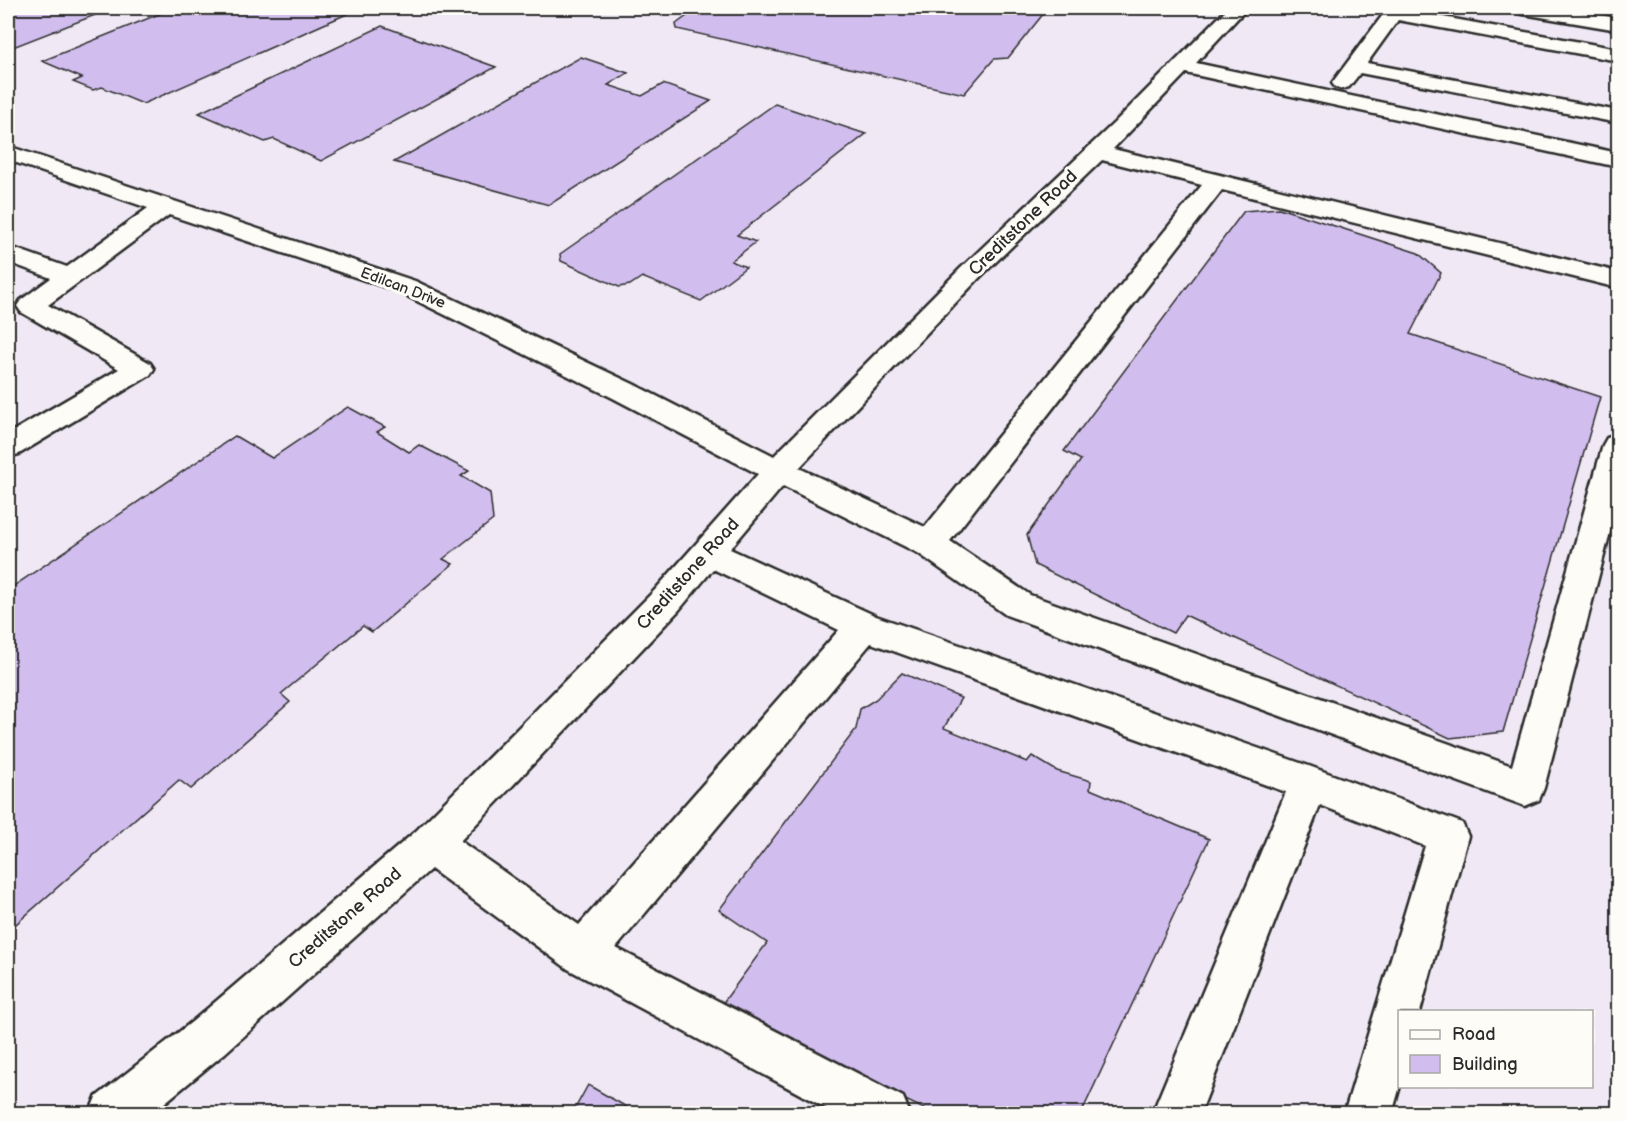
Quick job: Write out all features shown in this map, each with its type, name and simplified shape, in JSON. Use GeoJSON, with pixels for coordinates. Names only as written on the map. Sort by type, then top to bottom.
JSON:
{"type":"FeatureCollection","features":[{"type":"Feature","properties":{"kind":"street","name":"Creditstone Road"},"geometry":{"type":"LineString","coordinates":[[113,1113],[209,1037],[430,844],[667,600],[778,471],[970,273],[1097,152],[1238,8]]}},
{"type":"Feature","properties":{"kind":"street"},"geometry":{"type":"LineString","coordinates":[[1523,8],[1618,24]]}},
{"type":"Feature","properties":{"kind":"street"},"geometry":{"type":"LineString","coordinates":[[1329,99],[1395,11],[1618,55]]}},
{"type":"Feature","properties":{"kind":"street"},"geometry":{"type":"LineString","coordinates":[[1181,66],[1618,160]]}},
{"type":"Feature","properties":{"kind":"street"},"geometry":{"type":"LineString","coordinates":[[1354,66],[1618,117]]}},
{"type":"Feature","properties":{"kind":"street"},"geometry":{"type":"LineString","coordinates":[[1097,152],[1618,280]]}},
{"type":"Feature","properties":{"kind":"street","name":"Edilcan Drive"},"geometry":{"type":"LineString","coordinates":[[12,157],[167,205],[394,283],[444,303],[623,391],[778,471],[930,544],[1018,605],[1525,788],[1618,445]]}},
{"type":"Feature","properties":{"kind":"street"},"geometry":{"type":"LineString","coordinates":[[930,544],[1217,181]]}},
{"type":"Feature","properties":{"kind":"street"},"geometry":{"type":"LineString","coordinates":[[8,447],[140,369],[30,306],[167,205]]}},
{"type":"Feature","properties":{"kind":"street"},"geometry":{"type":"LineString","coordinates":[[8,253],[70,277]]}},
{"type":"Feature","properties":{"kind":"street"},"geometry":{"type":"LineString","coordinates":[[709,553],[864,626],[1309,783],[1448,836],[1368,1113]]}},
{"type":"Feature","properties":{"kind":"street"},"geometry":{"type":"LineString","coordinates":[[583,954],[864,626]]}},
{"type":"Feature","properties":{"kind":"street"},"geometry":{"type":"LineString","coordinates":[[1176,1113],[1309,783]]}},
{"type":"Feature","properties":{"kind":"street"},"geometry":{"type":"LineString","coordinates":[[430,844],[583,954],[886,1113]]}},
{"type":"Feature","properties":{"kind":"shaded area"},"geometry":{"type":"Polygon","coordinates":[[[8,8],[1618,8],[1618,1113],[8,1113],[8,8]]]}},
{"type":"Feature","properties":{"kind":"building"},"geometry":{"type":"Polygon","coordinates":[[[8,8],[113,8],[8,49],[8,8]]]}},
{"type":"Feature","properties":{"kind":"building"},"geometry":{"type":"Polygon","coordinates":[[[174,8],[334,8],[349,13],[143,104],[102,87],[93,90],[73,82],[82,78],[42,61],[174,8]]]}},
{"type":"Feature","properties":{"kind":"building"},"geometry":{"type":"Polygon","coordinates":[[[698,8],[1048,8],[1008,58],[994,59],[964,94],[677,29],[676,24],[698,8]]]}},
{"type":"Feature","properties":{"kind":"building"},"geometry":{"type":"Polygon","coordinates":[[[382,26],[496,67],[321,161],[274,139],[265,142],[199,113],[382,26]]]}},
{"type":"Feature","properties":{"kind":"building"},"geometry":{"type":"Polygon","coordinates":[[[581,57],[628,73],[608,85],[642,96],[663,84],[711,101],[549,205],[394,162],[581,57]]]}},
{"type":"Feature","properties":{"kind":"building"},"geometry":{"type":"Polygon","coordinates":[[[775,104],[866,134],[737,235],[756,242],[731,261],[746,267],[701,301],[642,277],[630,285],[619,287],[561,261],[560,254],[775,104]]]}},
{"type":"Feature","properties":{"kind":"building"},"geometry":{"type":"Polygon","coordinates":[[[1279,208],[1418,253],[1441,273],[1410,334],[1600,397],[1503,732],[1450,738],[1185,615],[1173,633],[1035,565],[1027,535],[1081,460],[1064,451],[1244,211],[1279,208]]]}},
{"type":"Feature","properties":{"kind":"building"},"geometry":{"type":"Polygon","coordinates":[[[348,407],[385,427],[377,432],[409,452],[419,445],[469,471],[461,476],[490,493],[493,520],[443,559],[453,564],[372,632],[363,626],[281,694],[290,702],[191,789],[179,780],[8,931],[8,590],[235,436],[272,458],[348,407]]]}},
{"type":"Feature","properties":{"kind":"building"},"geometry":{"type":"Polygon","coordinates":[[[902,673],[961,698],[944,728],[1027,762],[1032,756],[1057,771],[1091,781],[1090,789],[1209,839],[1081,1114],[934,1114],[719,1008],[767,943],[719,910],[856,729],[860,709],[876,699],[902,673]]]}},
{"type":"Feature","properties":{"kind":"building"},"geometry":{"type":"Polygon","coordinates":[[[588,1085],[639,1114],[572,1114],[588,1085]]]}}]}
